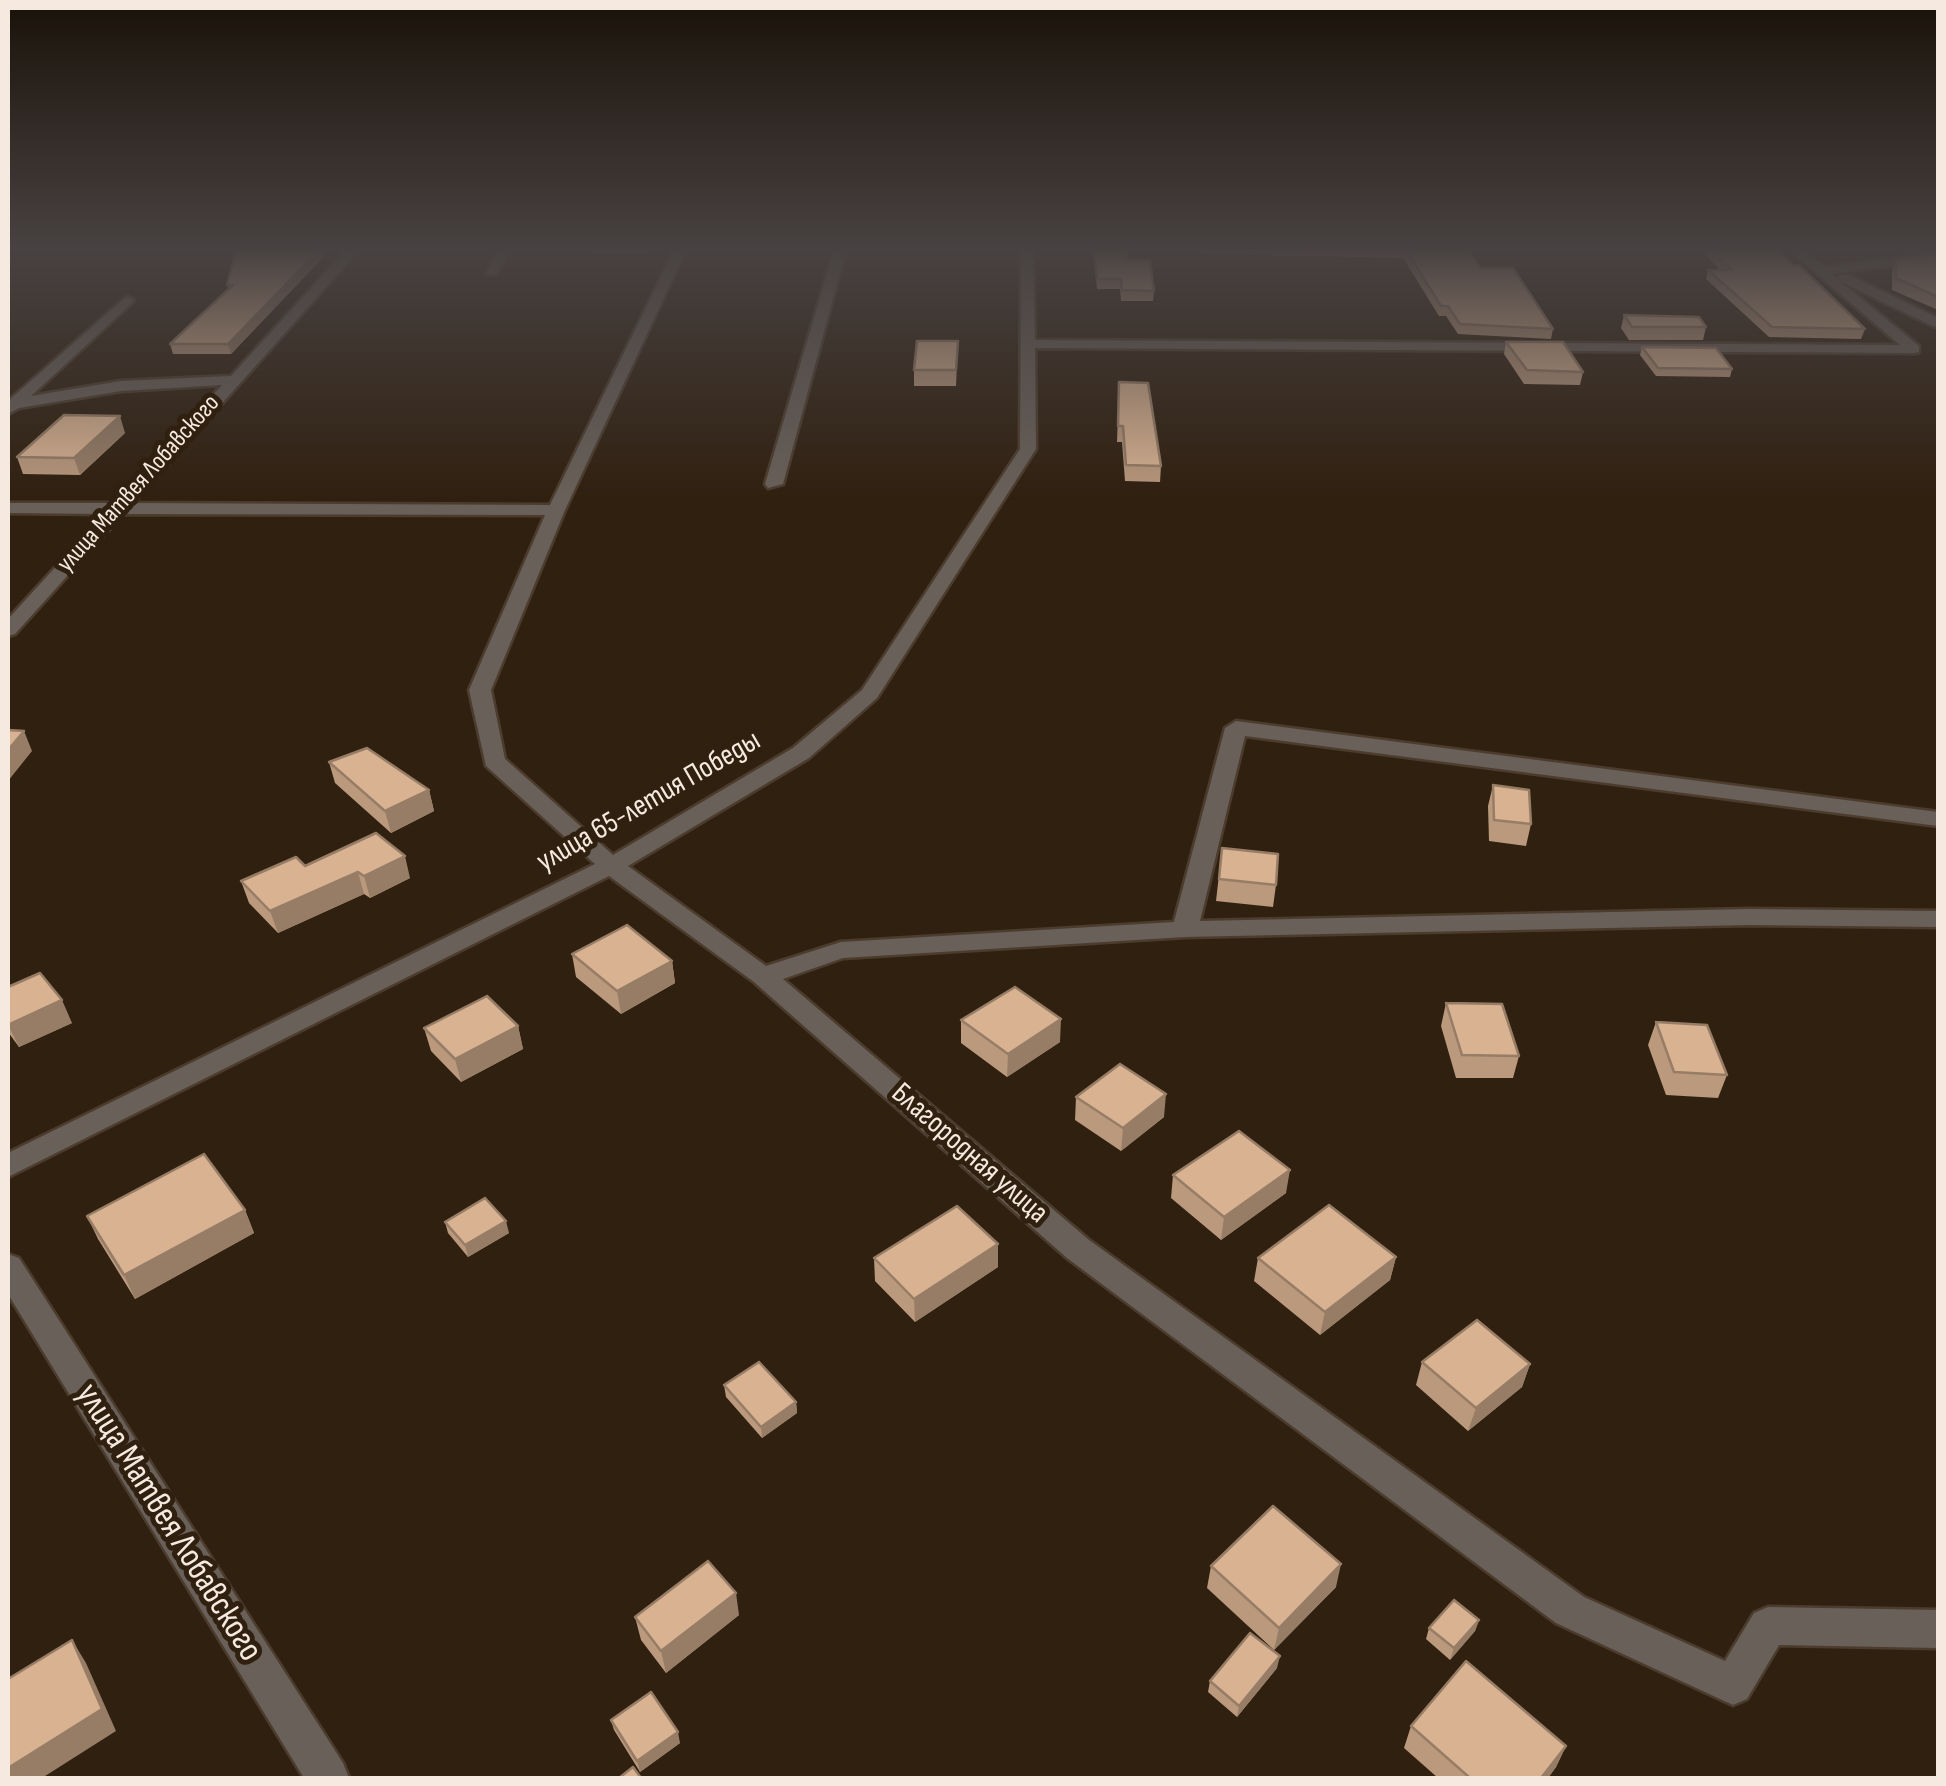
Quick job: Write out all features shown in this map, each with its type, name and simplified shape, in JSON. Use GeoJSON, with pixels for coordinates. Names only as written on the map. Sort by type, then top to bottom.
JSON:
{"type":"FeatureCollection","features":[{"type":"Feature","properties":{"kind":"street"},"geometry":{"type":"LineString","coordinates":[[11,407],[90,333]]}},
{"type":"Feature","properties":{"kind":"street","name":"улица Матвея Лобавского"},"geometry":{"type":"LineString","coordinates":[[8,630],[276,333]]}},
{"type":"Feature","properties":{"kind":"street","name":"Благородная улица"},"geometry":{"type":"LineString","coordinates":[[640,333],[556,510],[480,690],[494,761],[611,866],[763,976],[1078,1249],[1570,1610],[1733,1685],[1768,1626],[1938,1629]]}},
{"type":"Feature","properties":{"kind":"street"},"geometry":{"type":"LineString","coordinates":[[774,484],[816,333]]}},
{"type":"Feature","properties":{"kind":"street","name":"улица 65-летия Победы"},"geometry":{"type":"LineString","coordinates":[[8,1166],[611,866],[801,753],[870,694],[1028,449],[1031,333]]}},
{"type":"Feature","properties":{"kind":"street"},"geometry":{"type":"LineString","coordinates":[[1031,344],[1914,348],[1895,333]]}},
{"type":"Feature","properties":{"kind":"street"},"geometry":{"type":"LineString","coordinates":[[11,407],[121,386],[233,380]]}},
{"type":"Feature","properties":{"kind":"street"},"geometry":{"type":"LineString","coordinates":[[8,508],[556,510]]}},
{"type":"Feature","properties":{"kind":"street"},"geometry":{"type":"LineString","coordinates":[[1185,930],[1236,728],[1938,819]]}},
{"type":"Feature","properties":{"kind":"street"},"geometry":{"type":"LineString","coordinates":[[763,976],[841,950],[1185,930],[1749,916],[1938,919]]}},
{"type":"Feature","properties":{"kind":"street","name":"улица Матвея Лобавского"},"geometry":{"type":"LineString","coordinates":[[8,1267],[328,1778]]}},
{"type":"Feature","properties":{"kind":"building"},"geometry":{"type":"Polygon","coordinates":[[[181,333],[238,333],[228,344],[170,344],[181,333]]]}},
{"type":"Feature","properties":{"kind":"building"},"geometry":{"type":"Polygon","coordinates":[[[917,341],[958,341],[956,370],[914,370],[917,341]]]}},
{"type":"Feature","properties":{"kind":"building"},"geometry":{"type":"Polygon","coordinates":[[[1506,342],[1563,342],[1583,372],[1527,370],[1506,342]]]}},
{"type":"Feature","properties":{"kind":"building"},"geometry":{"type":"Polygon","coordinates":[[[1642,347],[1716,348],[1732,369],[1658,368],[1642,347]]]}},
{"type":"Feature","properties":{"kind":"building"},"geometry":{"type":"Polygon","coordinates":[[[1119,382],[1148,383],[1161,466],[1126,465],[1123,426],[1118,426],[1119,382]]]}},
{"type":"Feature","properties":{"kind":"building"},"geometry":{"type":"Polygon","coordinates":[[[64,415],[120,416],[74,458],[17,457],[64,415]]]}},
{"type":"Feature","properties":{"kind":"building"},"geometry":{"type":"Polygon","coordinates":[[[8,730],[24,731],[8,750],[8,730]]]}},
{"type":"Feature","properties":{"kind":"building"},"geometry":{"type":"Polygon","coordinates":[[[367,748],[429,790],[385,811],[329,762],[367,748]]]}},
{"type":"Feature","properties":{"kind":"building"},"geometry":{"type":"Polygon","coordinates":[[[1493,785],[1529,790],[1531,824],[1494,820],[1493,785]]]}},
{"type":"Feature","properties":{"kind":"building"},"geometry":{"type":"Polygon","coordinates":[[[376,833],[405,856],[364,876],[358,872],[270,911],[241,881],[296,857],[305,866],[376,833]]]}},
{"type":"Feature","properties":{"kind":"building"},"geometry":{"type":"Polygon","coordinates":[[[1222,848],[1278,854],[1276,885],[1219,879],[1222,848]]]}},
{"type":"Feature","properties":{"kind":"building"},"geometry":{"type":"Polygon","coordinates":[[[627,925],[672,961],[617,991],[572,954],[627,925]]]}},
{"type":"Feature","properties":{"kind":"building"},"geometry":{"type":"Polygon","coordinates":[[[40,973],[62,1000],[8,1025],[8,987],[40,973]]]}},
{"type":"Feature","properties":{"kind":"building"},"geometry":{"type":"Polygon","coordinates":[[[1015,987],[1061,1019],[1008,1054],[961,1020],[1015,987]]]}},
{"type":"Feature","properties":{"kind":"building"},"geometry":{"type":"Polygon","coordinates":[[[487,996],[518,1026],[455,1059],[424,1028],[487,996]]]}},
{"type":"Feature","properties":{"kind":"building"},"geometry":{"type":"Polygon","coordinates":[[[1446,1003],[1502,1004],[1519,1056],[1462,1055],[1446,1003]]]}},
{"type":"Feature","properties":{"kind":"building"},"geometry":{"type":"Polygon","coordinates":[[[1656,1022],[1707,1025],[1727,1075],[1674,1072],[1656,1022]]]}},
{"type":"Feature","properties":{"kind":"building"},"geometry":{"type":"Polygon","coordinates":[[[1120,1064],[1166,1094],[1123,1128],[1076,1097],[1120,1064]]]}},
{"type":"Feature","properties":{"kind":"building"},"geometry":{"type":"Polygon","coordinates":[[[1239,1131],[1290,1170],[1224,1217],[1173,1175],[1239,1131]]]}},
{"type":"Feature","properties":{"kind":"building"},"geometry":{"type":"Polygon","coordinates":[[[204,1154],[245,1210],[124,1275],[87,1216],[204,1154]]]}},
{"type":"Feature","properties":{"kind":"building"},"geometry":{"type":"Polygon","coordinates":[[[485,1198],[506,1221],[465,1245],[445,1222],[485,1198]]]}},
{"type":"Feature","properties":{"kind":"building"},"geometry":{"type":"Polygon","coordinates":[[[1329,1205],[1396,1257],[1325,1312],[1258,1258],[1329,1205]]]}},
{"type":"Feature","properties":{"kind":"building"},"geometry":{"type":"Polygon","coordinates":[[[957,1206],[998,1244],[914,1299],[874,1258],[957,1206]]]}},
{"type":"Feature","properties":{"kind":"building"},"geometry":{"type":"Polygon","coordinates":[[[1477,1320],[1530,1364],[1476,1408],[1422,1362],[1477,1320]]]}},
{"type":"Feature","properties":{"kind":"building"},"geometry":{"type":"Polygon","coordinates":[[[759,1362],[796,1402],[761,1427],[724,1385],[759,1362]]]}},
{"type":"Feature","properties":{"kind":"building"},"geometry":{"type":"Polygon","coordinates":[[[1273,1506],[1341,1564],[1279,1628],[1211,1566],[1273,1506]]]}},
{"type":"Feature","properties":{"kind":"building"},"geometry":{"type":"Polygon","coordinates":[[[708,1561],[736,1593],[661,1651],[635,1617],[708,1561]]]}},
{"type":"Feature","properties":{"kind":"building"},"geometry":{"type":"Polygon","coordinates":[[[1454,1600],[1479,1620],[1454,1648],[1429,1628],[1454,1600]]]}},
{"type":"Feature","properties":{"kind":"building"},"geometry":{"type":"Polygon","coordinates":[[[1250,1633],[1280,1656],[1239,1706],[1210,1681],[1250,1633]]]}},
{"type":"Feature","properties":{"kind":"building"},"geometry":{"type":"Polygon","coordinates":[[[72,1640],[102,1709],[8,1768],[8,1679],[72,1640]]]}},
{"type":"Feature","properties":{"kind":"building"},"geometry":{"type":"Polygon","coordinates":[[[1466,1661],[1566,1746],[1541,1778],[1470,1778],[1411,1726],[1466,1661]]]}},
{"type":"Feature","properties":{"kind":"building"},"geometry":{"type":"Polygon","coordinates":[[[651,1692],[678,1732],[637,1761],[611,1720],[651,1692]]]}},
{"type":"Feature","properties":{"kind":"building"},"geometry":{"type":"Polygon","coordinates":[[[633,1767],[641,1778],[619,1778],[633,1767]]]}}]}
